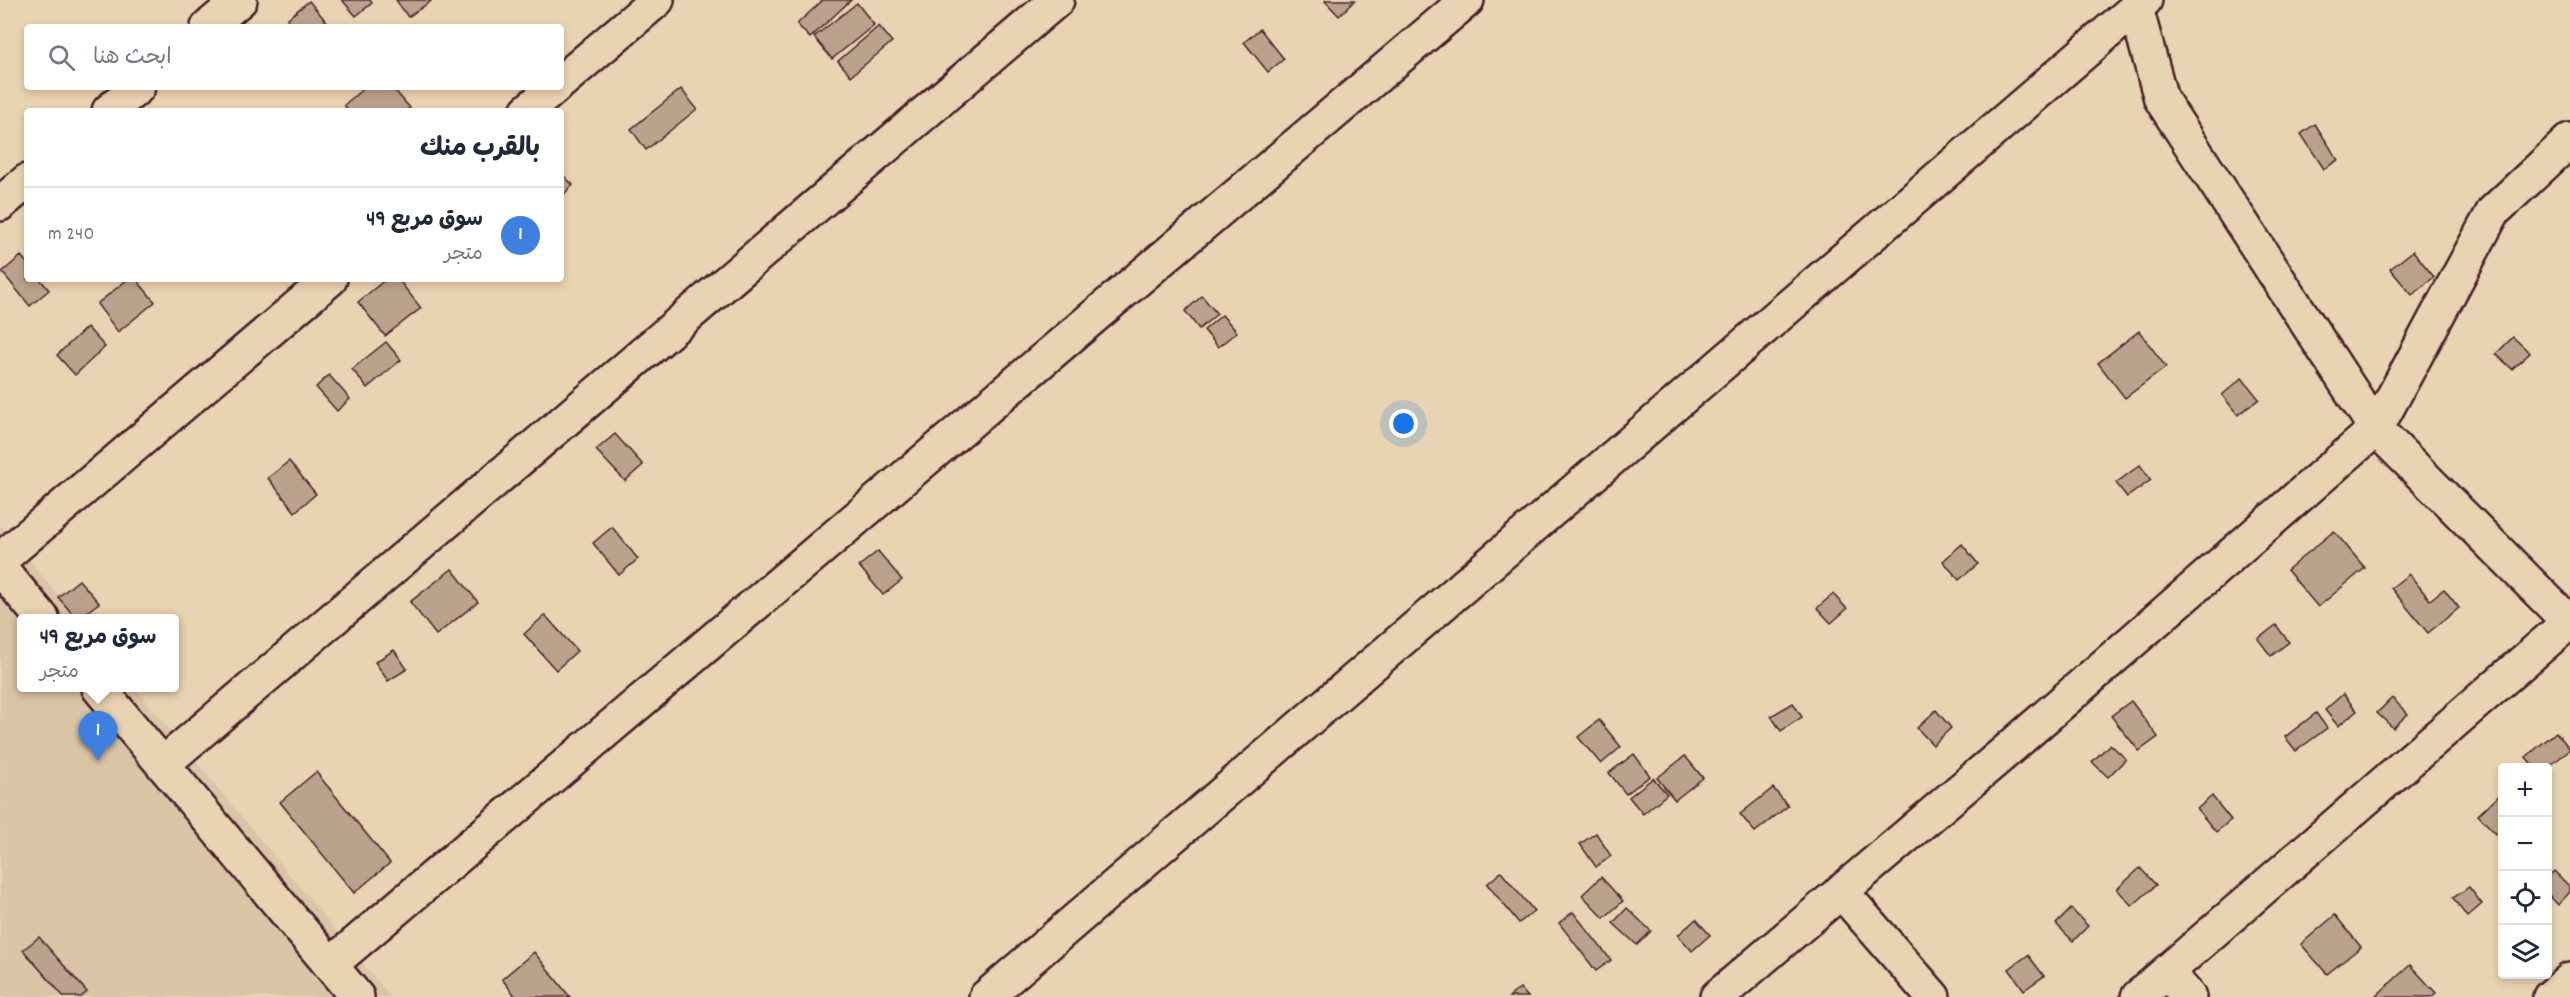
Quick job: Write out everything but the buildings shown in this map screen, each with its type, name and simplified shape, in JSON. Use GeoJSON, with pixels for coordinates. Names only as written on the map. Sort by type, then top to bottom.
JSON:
{"type":"FeatureCollection","features":[{"type":"Feature","properties":{"kind":"street"},"geometry":{"type":"LineString","coordinates":[[212,24],[240,0]]}},
{"type":"Feature","properties":{"kind":"street"},"geometry":{"type":"LineString","coordinates":[[564,79],[657,0]]}},
{"type":"Feature","properties":{"kind":"street"},"geometry":{"type":"LineString","coordinates":[[163,764],[1057,0]]}},
{"type":"Feature","properties":{"kind":"street"},"geometry":{"type":"LineString","coordinates":[[330,965],[1467,0]]}},
{"type":"Feature","properties":{"kind":"street"},"geometry":{"type":"LineString","coordinates":[[986,997],[2141,4],[2161,99],[2376,429],[2570,622],[2138,997]]}},
{"type":"Feature","properties":{"kind":"street"},"geometry":{"type":"LineString","coordinates":[[113,108],[134,90]]}},
{"type":"Feature","properties":{"kind":"street"},"geometry":{"type":"LineString","coordinates":[[530,108],[552,90]]}},
{"type":"Feature","properties":{"kind":"street"},"geometry":{"type":"LineString","coordinates":[[1717,997],[2004,753],[2376,429],[2493,212],[2570,140]]}},
{"type":"Feature","properties":{"kind":"street"},"geometry":{"type":"LineString","coordinates":[[0,204],[24,184]]}},
{"type":"Feature","properties":{"kind":"street"},"geometry":{"type":"LineString","coordinates":[[0,560],[326,282]]}},
{"type":"Feature","properties":{"kind":"street"},"geometry":{"type":"LineString","coordinates":[[0,568],[39,614]]}},
{"type":"Feature","properties":{"kind":"street"},"geometry":{"type":"LineString","coordinates":[[103,692],[357,997]]}},
{"type":"Feature","properties":{"kind":"street"},"geometry":{"type":"LineString","coordinates":[[1841,891],[1933,997]]}},
{"type":"Feature","properties":{"kind":"street"},"geometry":{"type":"LineString","coordinates":[[2168,973],[2189,997]]}},
{"type":"Feature","properties":{"kind":"street"},"geometry":{"type":"LineString","coordinates":[[2550,997],[2570,980]]}},
{"type":"Feature","properties":{"kind":"shaded area"},"geometry":{"type":"Polygon","coordinates":[[[0,525],[74,614],[17,614],[17,692],[138,692],[391,997],[0,997],[0,525]]]}},
{"type":"Feature","properties":{"kind":"place","name":"سوق مربع 49"},"geometry":{"type":"Point","coordinates":[98,761]}}]}
